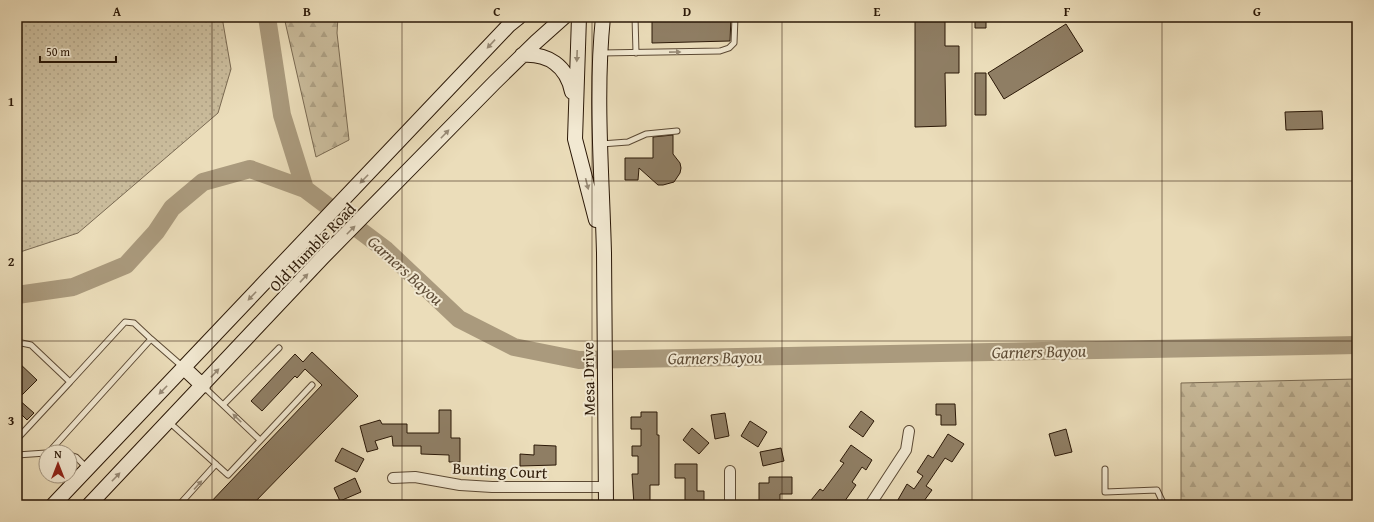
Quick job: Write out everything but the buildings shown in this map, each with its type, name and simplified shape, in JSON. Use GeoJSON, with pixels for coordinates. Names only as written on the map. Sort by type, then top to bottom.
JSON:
{"type":"FeatureCollection","features":[{"type":"Feature","properties":{"kind":"main road","name":"Old Humble Road"},"geometry":{"type":"LineString","coordinates":[[89,505],[203,386],[323,257],[522,55],[564,17]]}},
{"type":"Feature","properties":{"kind":"main road","name":"Mesa Drive"},"geometry":{"type":"LineString","coordinates":[[579,17],[575,139],[604,253]]}},
{"type":"Feature","properties":{"kind":"main road","name":"Mesa Drive"},"geometry":{"type":"LineString","coordinates":[[603,17],[600,144],[604,253],[606,505]]}},
{"type":"Feature","properties":{"kind":"main road","name":"Old Humble Road"},"geometry":{"type":"LineString","coordinates":[[53,505],[517,18]]}},
{"type":"Feature","properties":{"kind":"main road"},"geometry":{"type":"LineString","coordinates":[[522,55],[534,54],[544,56],[563,70],[570,80],[575,105]]}},
{"type":"Feature","properties":{"kind":"main road"},"geometry":{"type":"LineString","coordinates":[[184,368],[203,386]]}},
{"type":"Feature","properties":{"kind":"street"},"geometry":{"type":"LineString","coordinates":[[870,505],[906,450],[909,431]]}},
{"type":"Feature","properties":{"kind":"street"},"geometry":{"type":"LineString","coordinates":[[730,471],[730,505]]}},
{"type":"Feature","properties":{"kind":"street","name":"Bunting Court"},"geometry":{"type":"LineString","coordinates":[[393,478],[415,477],[460,485],[492,487],[606,487]]}},
{"type":"Feature","properties":{"kind":"lane"},"geometry":{"type":"LineString","coordinates":[[635,17],[636,53]]}},
{"type":"Feature","properties":{"kind":"lane"},"geometry":{"type":"LineString","coordinates":[[601,53],[720,51],[729,48],[734,43],[735,17]]}},
{"type":"Feature","properties":{"kind":"lane"},"geometry":{"type":"LineString","coordinates":[[776,17],[801,17]]}},
{"type":"Feature","properties":{"kind":"lane"},"geometry":{"type":"LineString","coordinates":[[600,144],[628,142],[646,134],[677,131]]}},
{"type":"Feature","properties":{"kind":"lane"},"geometry":{"type":"LineString","coordinates":[[17,439],[125,322],[134,323],[184,368]]}},
{"type":"Feature","properties":{"kind":"lane"},"geometry":{"type":"LineString","coordinates":[[56,444],[151,339]]}},
{"type":"Feature","properties":{"kind":"lane"},"geometry":{"type":"LineString","coordinates":[[17,342],[31,345],[70,382]]}},
{"type":"Feature","properties":{"kind":"lane"},"geometry":{"type":"LineString","coordinates":[[223,405],[279,348]]}},
{"type":"Feature","properties":{"kind":"lane"},"geometry":{"type":"LineString","coordinates":[[169,422],[228,475],[312,385]]}},
{"type":"Feature","properties":{"kind":"lane"},"geometry":{"type":"LineString","coordinates":[[203,386],[260,440]]}},
{"type":"Feature","properties":{"kind":"lane"},"geometry":{"type":"LineString","coordinates":[[17,455],[38,454]]}},
{"type":"Feature","properties":{"kind":"lane"},"geometry":{"type":"LineString","coordinates":[[78,459],[88,468]]}},
{"type":"Feature","properties":{"kind":"lane"},"geometry":{"type":"LineString","coordinates":[[178,505],[216,464]]}},
{"type":"Feature","properties":{"kind":"lane"},"geometry":{"type":"LineString","coordinates":[[1105,469],[1104,492],[1157,490],[1164,505]]}},
{"type":"Feature","properties":{"kind":"green space"},"geometry":{"type":"Polygon","coordinates":[[[17,17],[222,17],[231,69],[218,113],[78,233],[17,253],[17,17]]]}},
{"type":"Feature","properties":{"kind":"green space"},"geometry":{"type":"Polygon","coordinates":[[[284,17],[338,17],[337,33],[349,140],[316,157],[284,17]]]}},
{"type":"Feature","properties":{"kind":"green space"},"geometry":{"type":"Polygon","coordinates":[[[1357,379],[1357,505],[1181,505],[1181,383],[1357,379]]]}},
{"type":"Feature","properties":{"kind":"waterway","name":"Garners Bayou"},"geometry":{"type":"LineString","coordinates":[[267,17],[282,115],[305,189],[386,250],[459,319],[514,347],[579,360],[1357,345]]}},
{"type":"Feature","properties":{"kind":"waterway"},"geometry":{"type":"LineString","coordinates":[[17,295],[73,287],[126,265],[156,232],[172,208],[203,182],[250,169],[305,189]]}}]}
